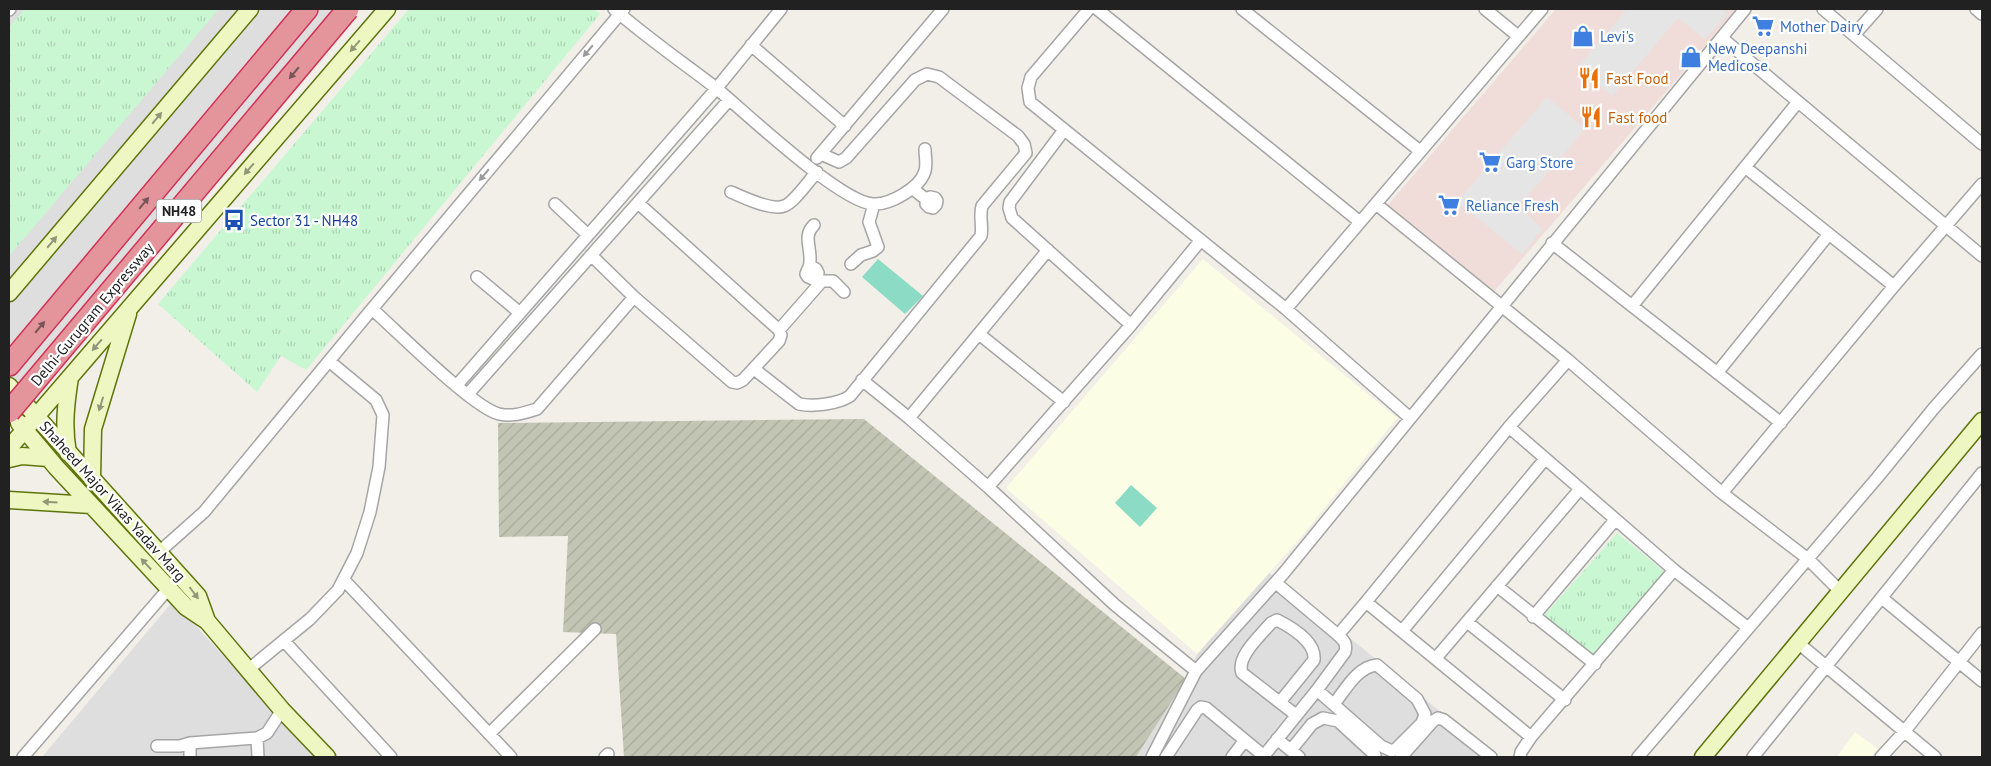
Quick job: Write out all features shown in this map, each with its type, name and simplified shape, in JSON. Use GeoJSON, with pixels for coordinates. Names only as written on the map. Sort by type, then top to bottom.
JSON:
{"type":"FeatureCollection","features":[{"type":"Feature","properties":{"kind":"highway","name":"Delhi-Gurugram Expressway"},"geometry":{"type":"LineString","coordinates":[[9,365],[307,9]]}},
{"type":"Feature","properties":{"kind":"highway","name":"Delhi-Gurugram Expressway"},"geometry":{"type":"LineString","coordinates":[[9,412],[348,9]]}},
{"type":"Feature","properties":{"kind":"main road"},"geometry":{"type":"LineString","coordinates":[[9,293],[250,9]]}},
{"type":"Feature","properties":{"kind":"main road"},"geometry":{"type":"LineString","coordinates":[[9,448],[387,9]]}},
{"type":"Feature","properties":{"kind":"main road"},"geometry":{"type":"LineString","coordinates":[[9,278],[28,270]]}},
{"type":"Feature","properties":{"kind":"main road"},"geometry":{"type":"LineString","coordinates":[[92,479],[93,429],[130,307]]}},
{"type":"Feature","properties":{"kind":"main road"},"geometry":{"type":"LineString","coordinates":[[68,453],[65,438],[65,415],[70,377]]}},
{"type":"Feature","properties":{"kind":"main road","name":"Shaheed Major Vikas Yadav Marg"},"geometry":{"type":"LineString","coordinates":[[9,386],[198,596],[207,621]]}},
{"type":"Feature","properties":{"kind":"main road","name":"Shaheed Major Vikas Yadav Marg"},"geometry":{"type":"LineString","coordinates":[[9,412],[48,458],[186,607],[207,621],[282,710],[327,757]]}},
{"type":"Feature","properties":{"kind":"main road"},"geometry":{"type":"LineString","coordinates":[[1703,757],[1982,421]]}},
{"type":"Feature","properties":{"kind":"main road"},"geometry":{"type":"LineString","coordinates":[[9,459],[22,456],[48,458]]}},
{"type":"Feature","properties":{"kind":"main road"},"geometry":{"type":"LineString","coordinates":[[9,500],[91,505]]}},
{"type":"Feature","properties":{"kind":"street"},"geometry":{"type":"LineString","coordinates":[[457,385],[716,89],[781,9]]}},
{"type":"Feature","properties":{"kind":"street"},"geometry":{"type":"LineString","coordinates":[[731,192],[758,202],[778,207],[785,206],[813,169],[821,154],[943,9]]}},
{"type":"Feature","properties":{"kind":"street"},"geometry":{"type":"LineString","coordinates":[[1089,9],[1031,78],[1028,88],[1030,102],[1286,309],[1410,418]]}},
{"type":"Feature","properties":{"kind":"street"},"geometry":{"type":"LineString","coordinates":[[1097,9],[1360,222]]}},
{"type":"Feature","properties":{"kind":"street"},"geometry":{"type":"LineString","coordinates":[[1242,9],[1420,151]]}},
{"type":"Feature","properties":{"kind":"street"},"geometry":{"type":"LineString","coordinates":[[1485,9],[1518,36]]}},
{"type":"Feature","properties":{"kind":"street"},"geometry":{"type":"LineString","coordinates":[[1286,309],[1542,9]]}},
{"type":"Feature","properties":{"kind":"street"},"geometry":{"type":"LineString","coordinates":[[1152,757],[1196,670],[1276,583],[1745,9]]}},
{"type":"Feature","properties":{"kind":"street"},"geometry":{"type":"LineString","coordinates":[[1823,9],[1982,144]]}},
{"type":"Feature","properties":{"kind":"street"},"geometry":{"type":"LineString","coordinates":[[1854,35],[1877,9]]}},
{"type":"Feature","properties":{"kind":"street"},"geometry":{"type":"LineString","coordinates":[[1976,9],[1982,14]]}},
{"type":"Feature","properties":{"kind":"street"},"geometry":{"type":"LineString","coordinates":[[158,553],[204,512],[619,10],[826,180],[860,201],[874,204],[891,200],[913,189],[925,172],[925,148]]}},
{"type":"Feature","properties":{"kind":"street"},"geometry":{"type":"LineString","coordinates":[[1722,38],[1982,256]]}},
{"type":"Feature","properties":{"kind":"street"},"geometry":{"type":"LineString","coordinates":[[751,45],[845,126]]}},
{"type":"Feature","properties":{"kind":"street"},"geometry":{"type":"LineString","coordinates":[[754,369],[793,402],[804,405],[845,399],[850,396],[981,236],[980,212],[982,206],[1026,154],[1024,144],[1018,136],[939,78],[927,74],[914,80],[846,158],[838,162],[821,154]]}},
{"type":"Feature","properties":{"kind":"street"},"geometry":{"type":"LineString","coordinates":[[468,394],[729,100]]}},
{"type":"Feature","properties":{"kind":"street"},"geometry":{"type":"LineString","coordinates":[[1632,306],[1798,102]]}},
{"type":"Feature","properties":{"kind":"street"},"geometry":{"type":"LineString","coordinates":[[1064,130],[1010,202],[1009,208],[1012,218],[1131,325]]}},
{"type":"Feature","properties":{"kind":"street"},"geometry":{"type":"LineString","coordinates":[[1745,167],[1894,286]]}},
{"type":"Feature","properties":{"kind":"street"},"geometry":{"type":"LineString","coordinates":[[1722,493],[1945,225],[1982,184]]}},
{"type":"Feature","properties":{"kind":"street"},"geometry":{"type":"LineString","coordinates":[[913,189],[927,200]]}},
{"type":"Feature","properties":{"kind":"street"},"geometry":{"type":"LineString","coordinates":[[591,255],[634,297],[726,378],[737,383],[754,369],[779,341],[781,334],[779,330],[638,203]]}},
{"type":"Feature","properties":{"kind":"street"},"geometry":{"type":"LineString","coordinates":[[555,204],[588,235]]}},
{"type":"Feature","properties":{"kind":"street"},"geometry":{"type":"LineString","coordinates":[[851,264],[864,253],[873,251],[878,247],[869,222],[874,204]]}},
{"type":"Feature","properties":{"kind":"street"},"geometry":{"type":"LineString","coordinates":[[1376,204],[1568,360],[1722,493],[1808,559],[1840,591]]}},
{"type":"Feature","properties":{"kind":"street"},"geometry":{"type":"LineString","coordinates":[[779,330],[816,275],[808,237],[810,229],[814,225]]}},
{"type":"Feature","properties":{"kind":"street"},"geometry":{"type":"LineString","coordinates":[[1717,372],[1829,234]]}},
{"type":"Feature","properties":{"kind":"street"},"geometry":{"type":"LineString","coordinates":[[988,487],[1131,325],[1201,240]]}},
{"type":"Feature","properties":{"kind":"street"},"geometry":{"type":"LineString","coordinates":[[1552,243],[1781,423]]}},
{"type":"Feature","properties":{"kind":"street"},"geometry":{"type":"LineString","coordinates":[[909,418],[1048,250]]}},
{"type":"Feature","properties":{"kind":"street"},"geometry":{"type":"LineString","coordinates":[[816,275],[833,281],[844,292]]}},
{"type":"Feature","properties":{"kind":"street"},"geometry":{"type":"LineString","coordinates":[[477,277],[520,313]]}},
{"type":"Feature","properties":{"kind":"street"},"geometry":{"type":"LineString","coordinates":[[372,309],[468,394],[498,414],[519,415],[537,409],[634,297]]}},
{"type":"Feature","properties":{"kind":"street"},"geometry":{"type":"LineString","coordinates":[[978,334],[1064,402]]}},
{"type":"Feature","properties":{"kind":"street"},"geometry":{"type":"LineString","coordinates":[[1638,757],[1982,354]]}},
{"type":"Feature","properties":{"kind":"street"},"geometry":{"type":"LineString","coordinates":[[1338,635],[1509,427],[1568,360]]}},
{"type":"Feature","properties":{"kind":"street"},"geometry":{"type":"LineString","coordinates":[[249,669],[310,619],[338,590],[357,553],[370,512],[379,467],[383,415],[376,400],[329,361]]}},
{"type":"Feature","properties":{"kind":"street"},"geometry":{"type":"LineString","coordinates":[[862,380],[988,487],[1115,605],[1196,670]]}},
{"type":"Feature","properties":{"kind":"street"},"geometry":{"type":"LineString","coordinates":[[1509,427],[1674,570],[1748,628]]}},
{"type":"Feature","properties":{"kind":"street"},"geometry":{"type":"LineString","coordinates":[[1402,631],[1546,459]]}},
{"type":"Feature","properties":{"kind":"street"},"geometry":{"type":"LineString","coordinates":[[1754,757],[1982,473]]}},
{"type":"Feature","properties":{"kind":"street"},"geometry":{"type":"LineString","coordinates":[[1436,658],[1580,489]]}},
{"type":"Feature","properties":{"kind":"street"},"geometry":{"type":"LineString","coordinates":[[1534,617],[1615,520]]}},
{"type":"Feature","properties":{"kind":"street"},"geometry":{"type":"LineString","coordinates":[[1520,757],[1531,737],[1565,700],[1674,570]]}},
{"type":"Feature","properties":{"kind":"street"},"geometry":{"type":"LineString","coordinates":[[344,580],[512,757]]}},
{"type":"Feature","properties":{"kind":"street"},"geometry":{"type":"LineString","coordinates":[[1166,757],[1197,710],[1201,707],[1206,708],[1264,756],[1345,652],[1345,642],[1338,635],[1276,583]]}},
{"type":"Feature","properties":{"kind":"street"},"geometry":{"type":"LineString","coordinates":[[1497,586],[1595,664]]}},
{"type":"Feature","properties":{"kind":"street"},"geometry":{"type":"LineString","coordinates":[[23,757],[169,588]]}},
{"type":"Feature","properties":{"kind":"street"},"geometry":{"type":"LineString","coordinates":[[1882,598],[1982,681]]}},
{"type":"Feature","properties":{"kind":"street"},"geometry":{"type":"LineString","coordinates":[[1366,602],[1531,737]]}},
{"type":"Feature","properties":{"kind":"street"},"geometry":{"type":"LineString","coordinates":[[1280,702],[1314,660],[1315,654],[1310,644],[1289,626],[1277,620],[1271,623],[1241,659],[1240,667],[1242,673],[1296,715]]}},
{"type":"Feature","properties":{"kind":"street"},"geometry":{"type":"LineString","coordinates":[[1467,622],[1565,700]]}},
{"type":"Feature","properties":{"kind":"street"},"geometry":{"type":"LineString","coordinates":[[489,734],[595,629]]}},
{"type":"Feature","properties":{"kind":"street"},"geometry":{"type":"LineString","coordinates":[[1881,757],[1904,732],[1982,633]]}},
{"type":"Feature","properties":{"kind":"street"},"geometry":{"type":"LineString","coordinates":[[284,641],[391,757]]}},
{"type":"Feature","properties":{"kind":"street"},"geometry":{"type":"LineString","coordinates":[[1797,642],[1935,757]]}},
{"type":"Feature","properties":{"kind":"street"},"geometry":{"type":"LineString","coordinates":[[1317,690],[1381,746],[1392,751],[1422,723],[1426,714],[1417,700],[1377,665],[1368,666],[1360,672],[1334,704]]}},
{"type":"Feature","properties":{"kind":"street"},"geometry":{"type":"LineString","coordinates":[[157,746],[180,746],[190,743],[258,738],[266,733],[282,710]]}},
{"type":"Feature","properties":{"kind":"street"},"geometry":{"type":"LineString","coordinates":[[1277,739],[1295,754],[1312,724],[1323,718],[1338,721],[1375,755]]}},
{"type":"Feature","properties":{"kind":"street"},"geometry":{"type":"LineString","coordinates":[[1401,757],[1433,721],[1438,718],[1444,720],[1491,757]]}},
{"type":"Feature","properties":{"kind":"street"},"geometry":{"type":"LineString","coordinates":[[258,738],[258,757]]}},
{"type":"Feature","properties":{"kind":"street"},"geometry":{"type":"LineString","coordinates":[[1232,757],[1245,740]]}},
{"type":"Feature","properties":{"kind":"street"},"geometry":{"type":"LineString","coordinates":[[190,743],[190,757]]}},
{"type":"Feature","properties":{"kind":"shaded area"},"geometry":{"type":"Polygon","coordinates":[[[9,9],[358,9],[9,397],[9,9]]]}},
{"type":"Feature","properties":{"kind":"shaded area"},"geometry":{"type":"Polygon","coordinates":[[[1556,9],[1737,9],[1491,295],[1387,206],[1556,9]]]}},
{"type":"Feature","properties":{"kind":"shaded area"},"geometry":{"type":"Polygon","coordinates":[[[1627,9],[1721,9],[1728,14],[1705,39],[1678,18],[1612,96],[1578,67],[1627,9]]]}},
{"type":"Feature","properties":{"kind":"shaded area"},"geometry":{"type":"Polygon","coordinates":[[[1547,97],[1585,129],[1519,206],[1542,229],[1522,254],[1457,202],[1547,97]]]}},
{"type":"Feature","properties":{"kind":"shaded area"},"geometry":{"type":"Polygon","coordinates":[[[1203,259],[1397,418],[1301,537],[1197,654],[1006,488],[1203,259]]]}},
{"type":"Feature","properties":{"kind":"shaded area"},"geometry":{"type":"Polygon","coordinates":[[[864,419],[1186,679],[1136,757],[624,757],[616,634],[563,632],[568,536],[499,537],[498,423],[864,419]]]}},
{"type":"Feature","properties":{"kind":"shaded area"},"geometry":{"type":"Polygon","coordinates":[[[1269,573],[1496,757],[1136,757],[1186,679],[1197,654],[1269,573]]]}},
{"type":"Feature","properties":{"kind":"shaded area"},"geometry":{"type":"Polygon","coordinates":[[[173,601],[316,757],[42,757],[173,601]]]}},
{"type":"Feature","properties":{"kind":"shaded area"},"geometry":{"type":"Polygon","coordinates":[[[1855,732],[1878,749],[1871,757],[1837,757],[1855,732]]]}},
{"type":"Feature","properties":{"kind":"green space"},"geometry":{"type":"Polygon","coordinates":[[[25,9],[219,9],[9,256],[9,27],[25,9]]]}},
{"type":"Feature","properties":{"kind":"green space"},"geometry":{"type":"Polygon","coordinates":[[[409,9],[594,9],[600,14],[306,370],[281,356],[257,392],[158,304],[409,9]]]}},
{"type":"Feature","properties":{"kind":"green space"},"geometry":{"type":"Polygon","coordinates":[[[878,259],[923,296],[905,314],[862,277],[878,259]]]}},
{"type":"Feature","properties":{"kind":"green space"},"geometry":{"type":"Polygon","coordinates":[[[1131,485],[1157,508],[1140,527],[1115,503],[1131,485]]]}},
{"type":"Feature","properties":{"kind":"green space"},"geometry":{"type":"Polygon","coordinates":[[[1617,533],[1665,572],[1593,657],[1543,617],[1617,533]]]}},
{"type":"Feature","properties":{"kind":"place","name":"Mother Dairy"},"geometry":{"type":"Point","coordinates":[1763,26]}},
{"type":"Feature","properties":{"kind":"place","name":"Levi's"},"geometry":{"type":"Point","coordinates":[1583,36]}},
{"type":"Feature","properties":{"kind":"place","name":"New Deepanshi Medicose"},"geometry":{"type":"Point","coordinates":[1691,57]}},
{"type":"Feature","properties":{"kind":"place","name":"Fast Food"},"geometry":{"type":"Point","coordinates":[1589,78]}},
{"type":"Feature","properties":{"kind":"place","name":"Fast food"},"geometry":{"type":"Point","coordinates":[1591,117]}},
{"type":"Feature","properties":{"kind":"place","name":"Garg Store"},"geometry":{"type":"Point","coordinates":[1490,162]}},
{"type":"Feature","properties":{"kind":"place","name":"Reliance Fresh"},"geometry":{"type":"Point","coordinates":[1449,205]}},
{"type":"Feature","properties":{"kind":"place","name":"Sector 31 - NH48"},"geometry":{"type":"Point","coordinates":[234,220]}}]}
